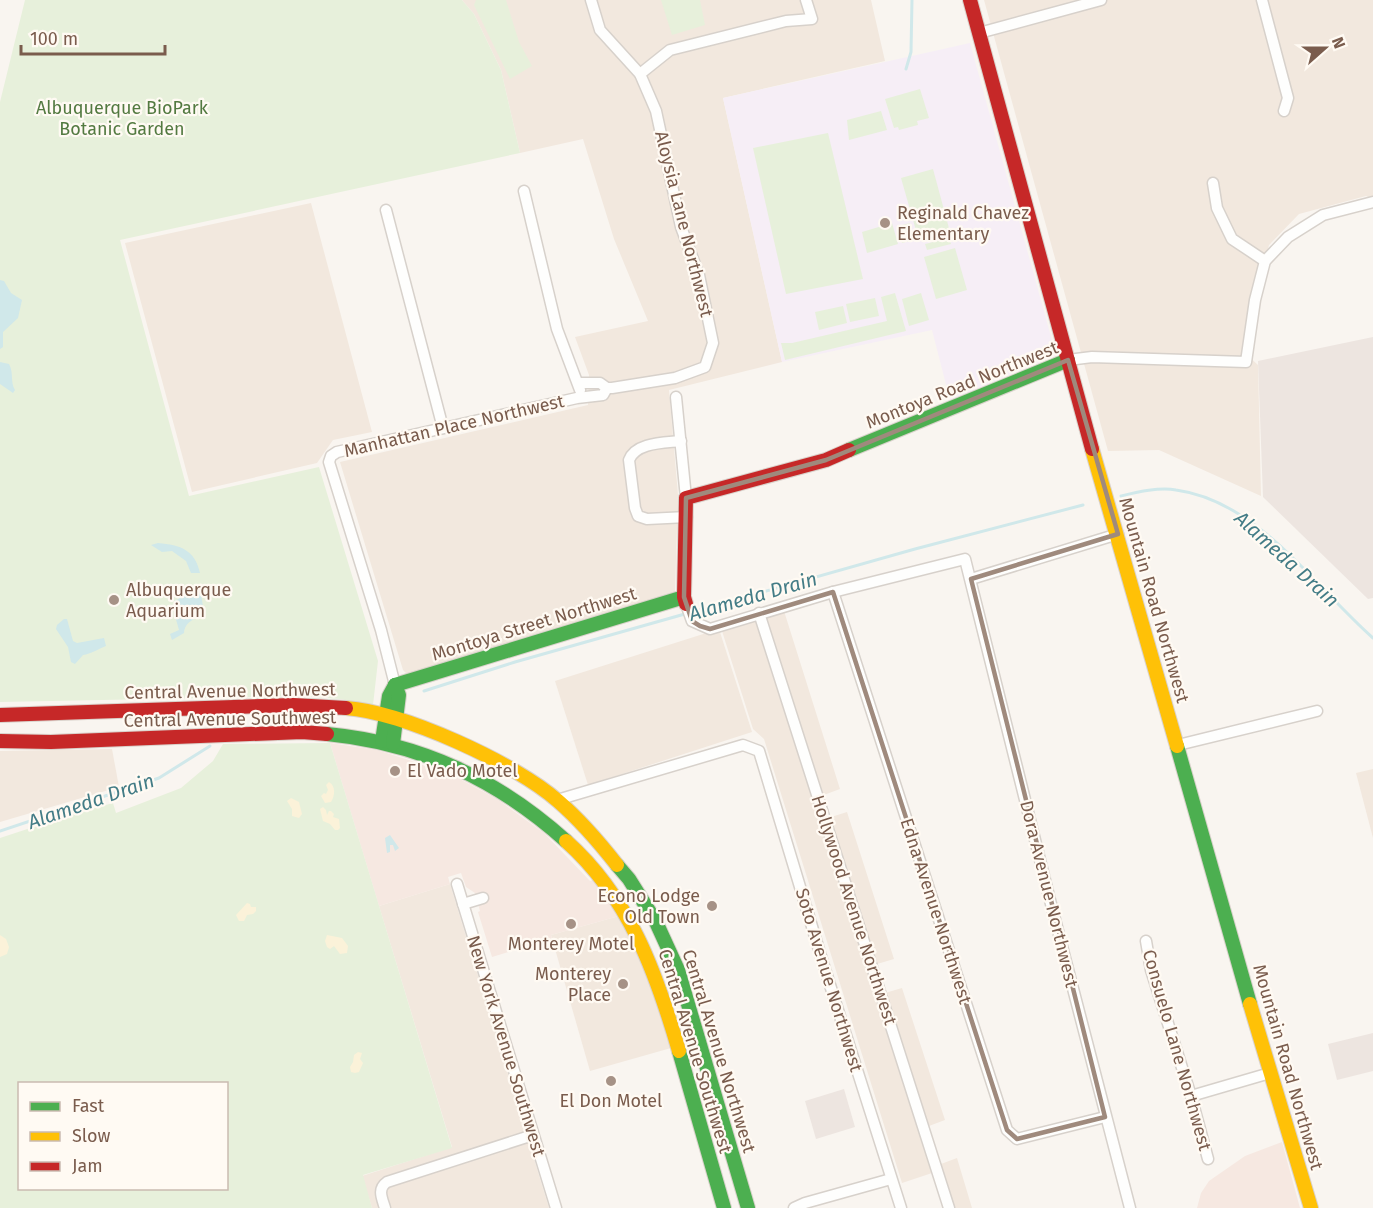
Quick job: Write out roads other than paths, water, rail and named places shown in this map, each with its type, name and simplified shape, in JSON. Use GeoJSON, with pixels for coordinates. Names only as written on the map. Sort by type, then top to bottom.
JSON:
{"type":"FeatureCollection","features":[{"type":"Feature","properties":{"kind":"street","name":"Aloysia Lane Northwest"},"geometry":{"type":"LineString","coordinates":[[579,383],[600,383],[607,388],[675,378],[705,367],[713,344],[699,275],[681,227],[656,111],[640,74],[600,30],[591,0]]}},
{"type":"Feature","properties":{"kind":"street"},"geometry":{"type":"LineString","coordinates":[[640,74],[670,50],[786,21],[812,19],[806,0]]}},
{"type":"Feature","properties":{"kind":"street","name":"Mountain Road Northwest"},"geometry":{"type":"LineString","coordinates":[[969,0],[1101,483],[1118,534],[1270,1073],[1311,1208]]}},
{"type":"Feature","properties":{"kind":"street"},"geometry":{"type":"LineString","coordinates":[[979,33],[1101,0]]}},
{"type":"Feature","properties":{"kind":"street"},"geometry":{"type":"LineString","coordinates":[[1262,0],[1288,98],[1284,111]]}},
{"type":"Feature","properties":{"kind":"street"},"geometry":{"type":"LineString","coordinates":[[1214,183],[1217,208],[1232,239],[1265,261]]}},
{"type":"Feature","properties":{"kind":"street"},"geometry":{"type":"LineString","coordinates":[[524,190],[557,329],[579,383],[578,398]]}},
{"type":"Feature","properties":{"kind":"street","name":"Montoya Road Northwest"},"geometry":{"type":"LineString","coordinates":[[686,498],[826,460],[1068,360],[1092,357],[1246,362],[1255,300],[1265,261],[1288,237],[1323,214],[1373,202]]}},
{"type":"Feature","properties":{"kind":"street"},"geometry":{"type":"LineString","coordinates":[[386,210],[443,428]]}},
{"type":"Feature","properties":{"kind":"street","name":"Aloysia Lane Northwest"},"geometry":{"type":"LineString","coordinates":[[578,398],[603,395],[607,388]]}},
{"type":"Feature","properties":{"kind":"street"},"geometry":{"type":"LineString","coordinates":[[676,397],[687,517],[685,601],[692,621],[710,629],[833,592],[965,559],[971,579],[1118,534]]}},
{"type":"Feature","properties":{"kind":"street","name":"Manhattan Place Northwest"},"geometry":{"type":"LineString","coordinates":[[395,685],[381,630],[329,462],[331,456],[337,452],[578,398]]}},
{"type":"Feature","properties":{"kind":"street"},"geometry":{"type":"LineString","coordinates":[[681,441],[638,448],[631,453],[629,460],[638,516],[647,519],[687,517]]}},
{"type":"Feature","properties":{"kind":"street","name":"Dora Avenue Northwest"},"geometry":{"type":"LineString","coordinates":[[971,579],[1105,1117],[1130,1208]]}},
{"type":"Feature","properties":{"kind":"street","name":"Edna Avenue Northwest"},"geometry":{"type":"LineString","coordinates":[[833,592],[1007,1130],[1017,1140],[1105,1117]]}},
{"type":"Feature","properties":{"kind":"street","name":"Montoya Street Northwest"},"geometry":{"type":"LineString","coordinates":[[395,685],[685,601]]}},
{"type":"Feature","properties":{"kind":"street","name":"Hollywood Avenue Northwest"},"geometry":{"type":"LineString","coordinates":[[759,613],[949,1208]]}},
{"type":"Feature","properties":{"kind":"street"},"geometry":{"type":"LineString","coordinates":[[388,742],[391,717],[389,696],[395,685]]}},
{"type":"Feature","properties":{"kind":"street","name":"Central Avenue Northwest"},"geometry":{"type":"LineString","coordinates":[[0,715],[293,705],[340,707],[391,717],[441,735],[495,760],[528,780],[557,800],[610,855],[643,898],[666,942],[678,970],[748,1208]]}},
{"type":"Feature","properties":{"kind":"street"},"geometry":{"type":"LineString","coordinates":[[1178,745],[1317,711]]}},
{"type":"Feature","properties":{"kind":"street","name":"Central Avenue Southwest"},"geometry":{"type":"LineString","coordinates":[[0,741],[51,742],[334,732],[388,742],[464,769],[519,802],[559,833],[577,851],[616,900],[637,933],[657,979],[724,1208]]}},
{"type":"Feature","properties":{"kind":"street","name":"Soto Avenue Northwest"},"geometry":{"type":"LineString","coordinates":[[557,800],[743,745],[759,751],[820,954],[901,1208]]}},
{"type":"Feature","properties":{"kind":"street","name":"New York Avenue Southwest"},"geometry":{"type":"LineString","coordinates":[[457,884],[556,1208]]}},
{"type":"Feature","properties":{"kind":"street"},"geometry":{"type":"LineString","coordinates":[[463,904],[483,898]]}},
{"type":"Feature","properties":{"kind":"street","name":"Consuelo Lane Northwest"},"geometry":{"type":"LineString","coordinates":[[1146,941],[1151,970],[1191,1096],[1208,1159]]}},
{"type":"Feature","properties":{"kind":"street"},"geometry":{"type":"LineString","coordinates":[[1191,1096],[1270,1073]]}},
{"type":"Feature","properties":{"kind":"street"},"geometry":{"type":"LineString","coordinates":[[385,1208],[381,1192],[383,1185],[390,1180],[534,1135]]}},
{"type":"Feature","properties":{"kind":"street"},"geometry":{"type":"LineString","coordinates":[[794,1208],[891,1179]]}},
{"type":"Feature","properties":{"kind":"water"},"geometry":{"type":"Polygon","coordinates":[[[0,280],[4,281],[11,293],[22,300],[18,318],[3,332],[3,347],[0,349],[0,280]]]}},
{"type":"Feature","properties":{"kind":"water"},"geometry":{"type":"Polygon","coordinates":[[[0,362],[9,364],[15,390],[13,393],[0,384],[0,362]]]}},
{"type":"Feature","properties":{"kind":"water"},"geometry":{"type":"Polygon","coordinates":[[[158,543],[174,545],[186,550],[195,559],[200,573],[191,573],[186,561],[172,551],[162,552],[151,545],[158,543]]]}},
{"type":"Feature","properties":{"kind":"water"},"geometry":{"type":"Polygon","coordinates":[[[197,587],[201,593],[204,614],[191,621],[184,633],[172,640],[170,634],[179,630],[173,609],[176,607],[174,601],[179,599],[178,594],[197,587]]]}},
{"type":"Feature","properties":{"kind":"water"},"geometry":{"type":"Polygon","coordinates":[[[64,619],[67,619],[73,641],[77,643],[104,638],[106,646],[83,655],[75,664],[71,662],[68,647],[56,629],[64,619]]]}},
{"type":"Feature","properties":{"kind":"water"},"geometry":{"type":"Polygon","coordinates":[[[390,835],[399,848],[395,851],[393,845],[390,845],[390,852],[387,853],[385,838],[390,835]]]}},
{"type":"Feature","properties":{"kind":"waterway"},"geometry":{"type":"LineString","coordinates":[[906,69],[911,52],[912,0]]}},
{"type":"Feature","properties":{"kind":"waterway","name":"Alameda Drain"},"geometry":{"type":"LineString","coordinates":[[1121,496],[1169,489],[1206,497],[1233,510],[1283,549],[1373,638]]}},
{"type":"Feature","properties":{"kind":"waterway","name":"Alameda Drain"},"geometry":{"type":"LineString","coordinates":[[424,691],[515,662],[915,549],[1083,505]]}},
{"type":"Feature","properties":{"kind":"waterway","name":"Alameda Drain"},"geometry":{"type":"LineString","coordinates":[[0,831],[159,778],[210,746]]}},
{"type":"Feature","properties":{"kind":"place","name":"Reginald Chavez Elementary"},"geometry":{"type":"Point","coordinates":[885,223]}},
{"type":"Feature","properties":{"kind":"place","name":"Albuquerque Aquarium"},"geometry":{"type":"Point","coordinates":[114,600]}},
{"type":"Feature","properties":{"kind":"place","name":"El Vado Motel"},"geometry":{"type":"Point","coordinates":[395,771]}},
{"type":"Feature","properties":{"kind":"place","name":"Econo Lodge Old Town"},"geometry":{"type":"Point","coordinates":[712,906]}},
{"type":"Feature","properties":{"kind":"place","name":"Monterey Motel"},"geometry":{"type":"Point","coordinates":[571,924]}},
{"type":"Feature","properties":{"kind":"place","name":"Monterey Place"},"geometry":{"type":"Point","coordinates":[623,984]}},
{"type":"Feature","properties":{"kind":"place","name":"El Don Motel"},"geometry":{"type":"Point","coordinates":[611,1081]}},
{"type":"Feature","properties":{"kind":"park label","name":"Albuquerque BioPark Botanic Garden"},"geometry":{"type":"Point","coordinates":[122,118]}}]}
